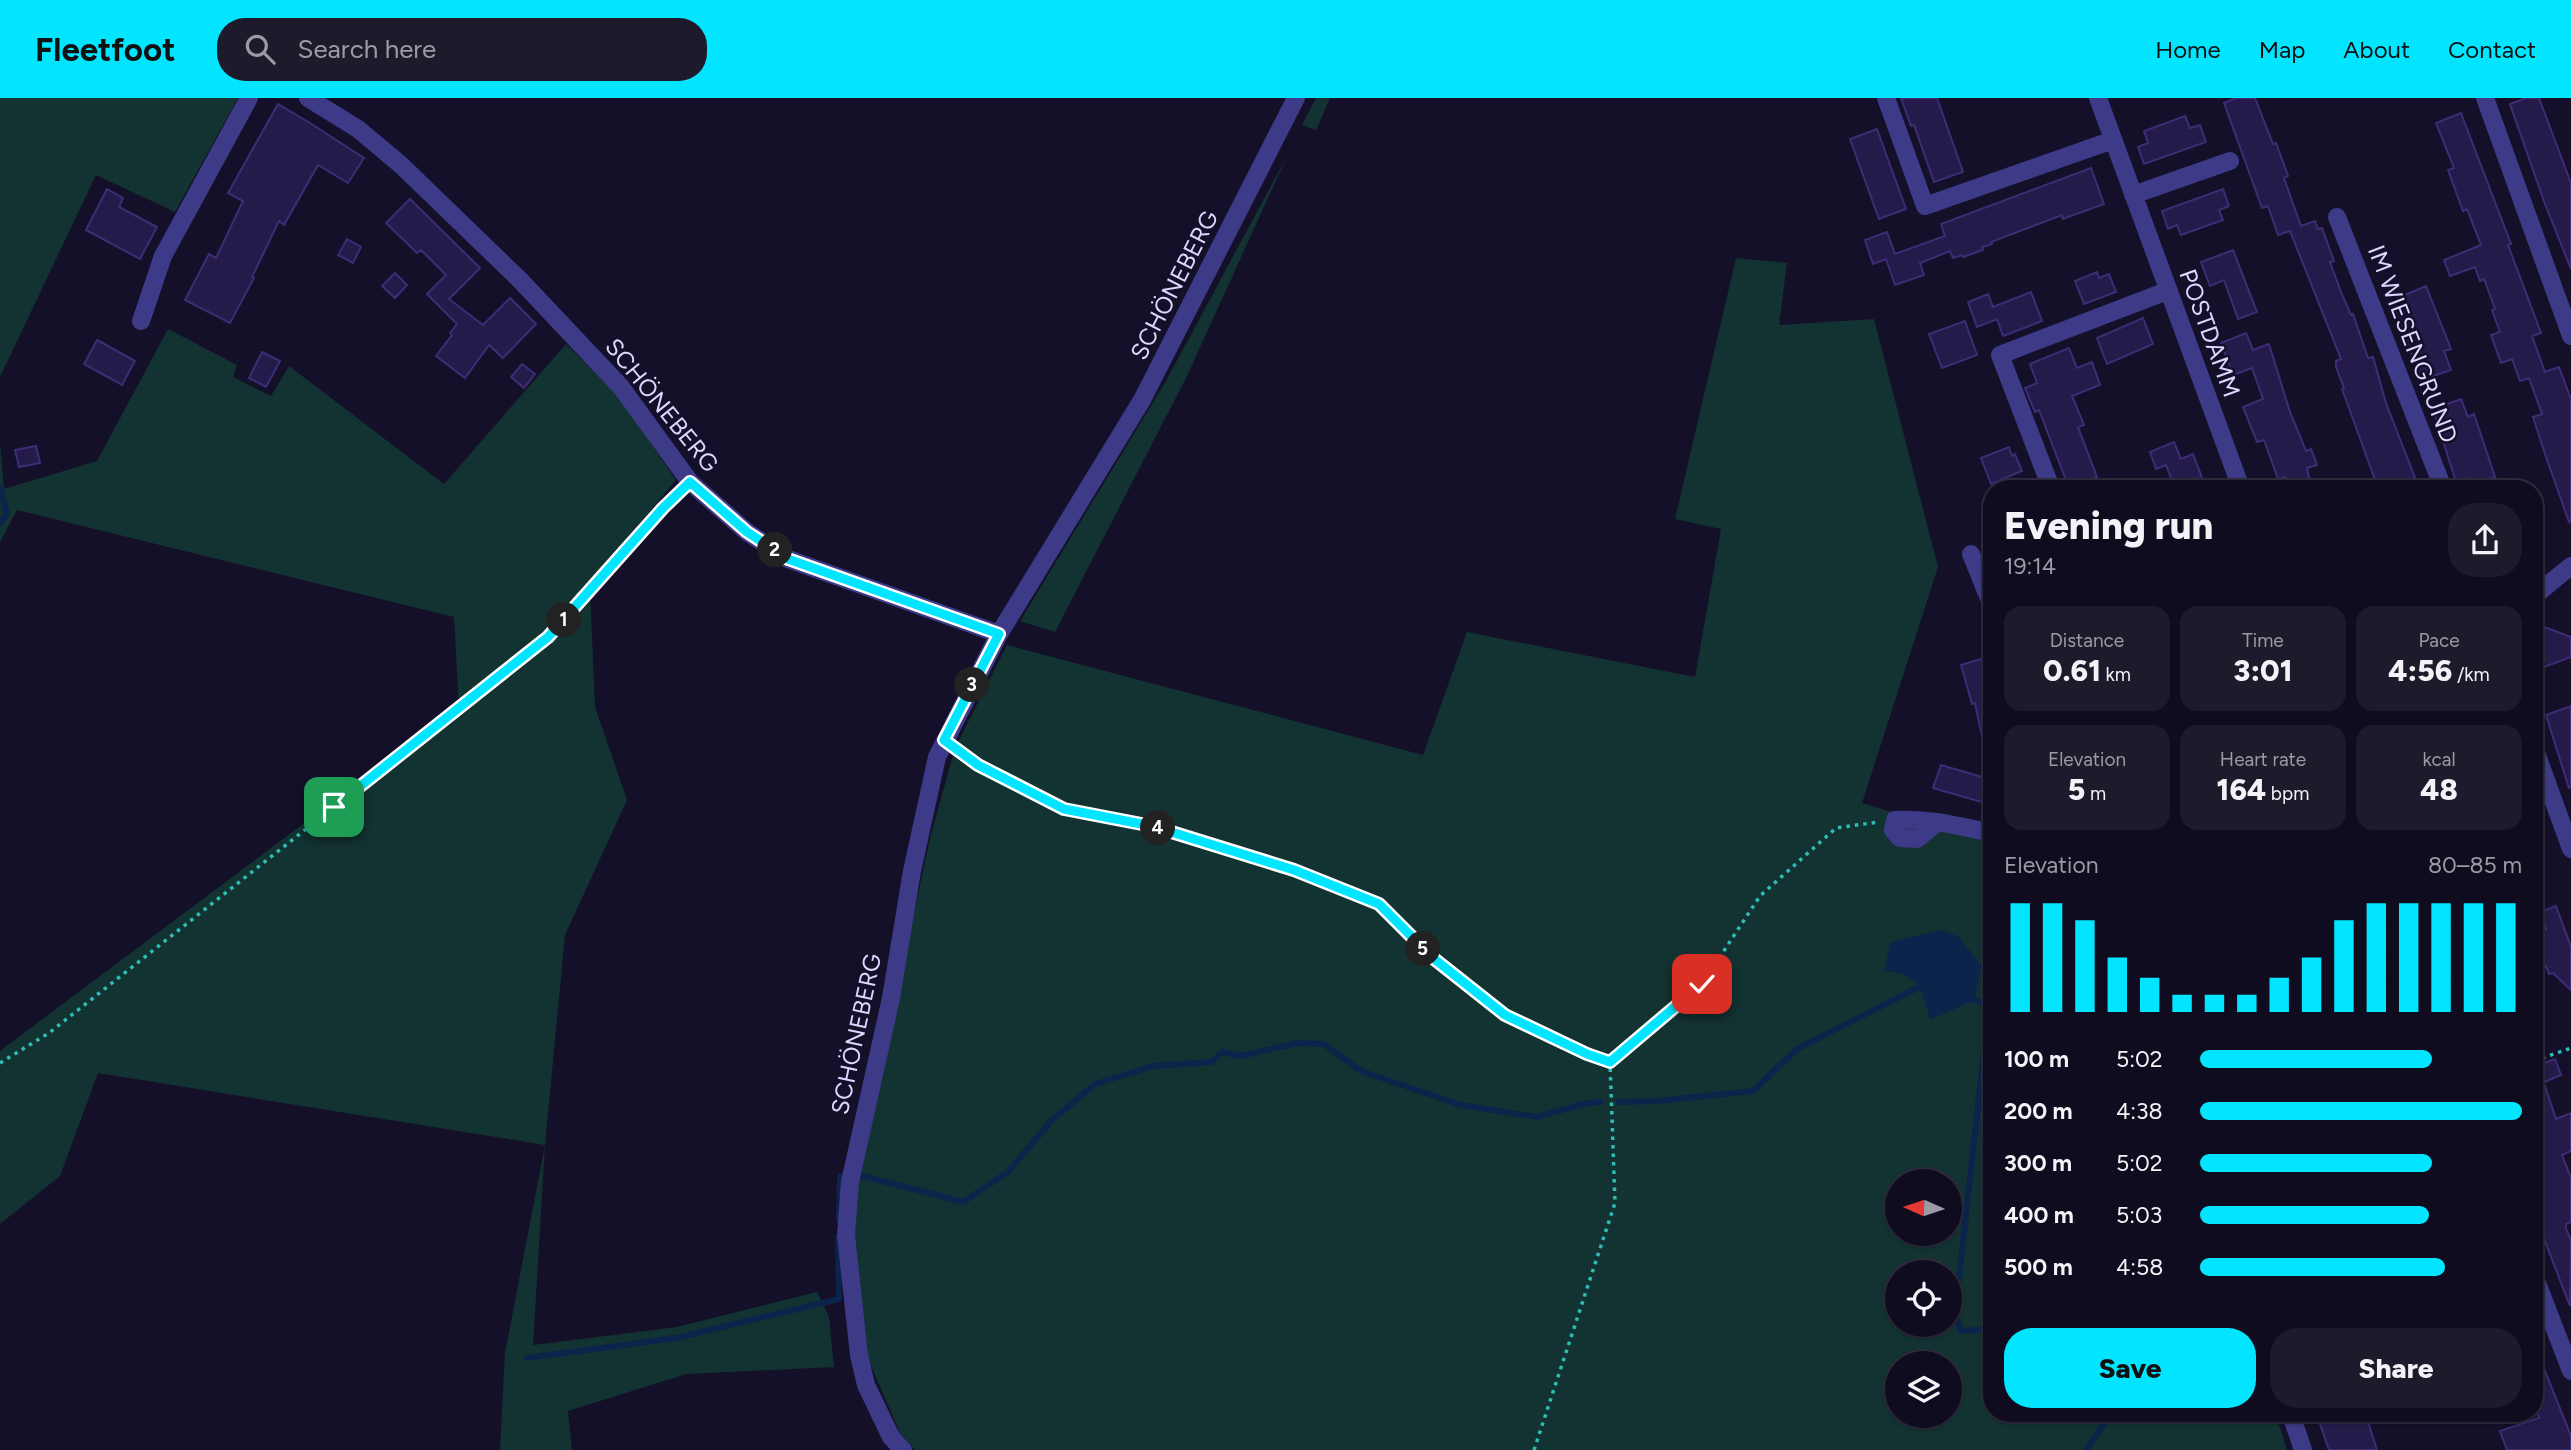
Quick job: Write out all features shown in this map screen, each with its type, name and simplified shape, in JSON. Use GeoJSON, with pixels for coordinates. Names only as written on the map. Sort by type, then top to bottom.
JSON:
{"type":"FeatureCollection","features":[{"type":"Feature","properties":{"kind":"street"},"geometry":{"type":"LineString","coordinates":[[141,321],[163,256],[249,98]]}},
{"type":"Feature","properties":{"kind":"street","name":"SCHÖNEBERG"},"geometry":{"type":"LineString","coordinates":[[308,98],[358,130],[401,165],[520,280],[621,387],[690,482],[747,532],[788,559],[999,634]]}},
{"type":"Feature","properties":{"kind":"street","name":"SCHÖNEBERG"},"geometry":{"type":"LineString","coordinates":[[902,1450],[891,1437],[866,1385],[859,1355],[846,1235],[850,1182],[891,998],[912,871],[937,757],[999,634],[1142,400],[1296,98]]}},
{"type":"Feature","properties":{"kind":"street"},"geometry":{"type":"LineString","coordinates":[[1886,98],[1925,206],[2113,140]]}},
{"type":"Feature","properties":{"kind":"street","name":"POSTDAMM"},"geometry":{"type":"LineString","coordinates":[[2098,98],[2238,480]]}},
{"type":"Feature","properties":{"kind":"street"},"geometry":{"type":"LineString","coordinates":[[2485,98],[2571,336]]}},
{"type":"Feature","properties":{"kind":"street"},"geometry":{"type":"LineString","coordinates":[[2133,195],[2230,161]]}},
{"type":"Feature","properties":{"kind":"street","name":"IM WIESENGRUND"},"geometry":{"type":"LineString","coordinates":[[2337,217],[2440,480]]}},
{"type":"Feature","properties":{"kind":"street"},"geometry":{"type":"LineString","coordinates":[[2048,480],[2000,355],[2167,291]]}},
{"type":"Feature","properties":{"kind":"street"},"geometry":{"type":"LineString","coordinates":[[1971,554],[1983,584]]}},
{"type":"Feature","properties":{"kind":"street"},"geometry":{"type":"LineString","coordinates":[[2543,589],[2571,566]]}},
{"type":"Feature","properties":{"kind":"street"},"geometry":{"type":"LineString","coordinates":[[2543,772],[2571,849]]}},
{"type":"Feature","properties":{"kind":"street"},"geometry":{"type":"LineString","coordinates":[[1895,820],[1893,830],[1900,838],[1917,838],[1938,822],[1983,831]]}},
{"type":"Feature","properties":{"kind":"street"},"geometry":{"type":"LineString","coordinates":[[2543,1298],[2571,1371]]}},
{"type":"Feature","properties":{"kind":"street"},"geometry":{"type":"LineString","coordinates":[[2293,1422],[2303,1450]]}},
{"type":"Feature","properties":{"kind":"path"},"geometry":{"type":"LineString","coordinates":[[0,1063],[49,1032],[548,637],[663,508],[690,482]]}},
{"type":"Feature","properties":{"kind":"path"},"geometry":{"type":"LineString","coordinates":[[944,740],[978,765],[1064,809],[1152,826],[1294,870],[1379,904],[1433,958],[1505,1015],[1610,1062]]}},
{"type":"Feature","properties":{"kind":"path"},"geometry":{"type":"LineString","coordinates":[[1610,1062],[1702,984],[1760,896],[1836,828],[1895,820]]}},
{"type":"Feature","properties":{"kind":"path"},"geometry":{"type":"LineString","coordinates":[[2543,1058],[2571,1048]]}},
{"type":"Feature","properties":{"kind":"path"},"geometry":{"type":"LineString","coordinates":[[1534,1450],[1615,1203],[1610,1062]]}},
{"type":"Feature","properties":{"kind":"green space"},"geometry":{"type":"Polygon","coordinates":[[[0,98],[238,98],[175,212],[96,175],[0,377],[0,98]]]}},
{"type":"Feature","properties":{"kind":"green space"},"geometry":{"type":"Polygon","coordinates":[[[1316,98],[1330,98],[1316,130],[1302,125],[1316,98]]]}},
{"type":"Feature","properties":{"kind":"green space"},"geometry":{"type":"Polygon","coordinates":[[[1287,156],[1187,376],[1055,632],[1020,621],[1166,381],[1287,156]]]}},
{"type":"Feature","properties":{"kind":"green space"},"geometry":{"type":"Polygon","coordinates":[[[1736,258],[1787,263],[1779,325],[1874,319],[1938,567],[1862,803],[1902,815],[1983,831],[1983,1422],[2278,1422],[2287,1450],[915,1450],[900,1433],[866,1354],[853,1246],[859,1170],[930,838],[955,748],[1007,645],[1423,755],[1467,632],[1695,677],[1721,529],[1675,519],[1736,258]]]}},
{"type":"Feature","properties":{"kind":"green space"},"geometry":{"type":"Polygon","coordinates":[[[168,329],[237,365],[233,377],[271,396],[289,366],[444,484],[566,344],[615,392],[676,480],[582,591],[590,591],[595,707],[627,800],[565,935],[545,1145],[98,1073],[60,1176],[0,1224],[0,1051],[459,707],[454,617],[17,510],[0,542],[0,443],[4,489],[97,461],[168,329]]]}},
{"type":"Feature","properties":{"kind":"green space"},"geometry":{"type":"Polygon","coordinates":[[[545,1145],[533,1345],[677,1327],[817,1292],[829,1317],[834,1367],[686,1374],[568,1411],[572,1450],[500,1450],[505,1353],[545,1145]]]}},
{"type":"Feature","properties":{"kind":"water"},"geometry":{"type":"Polygon","coordinates":[[[1940,930],[1958,936],[1981,965],[1975,1000],[1930,1020],[1920,985],[1903,974],[1884,970],[1891,942],[1940,930]]]}},
{"type":"Feature","properties":{"kind":"building"},"geometry":{"type":"Polygon","coordinates":[[[1901,98],[1937,98],[1963,172],[1934,182],[1914,125],[1911,126],[1901,98]]]}},
{"type":"Feature","properties":{"kind":"building"},"geometry":{"type":"Polygon","coordinates":[[[2236,98],[2255,98],[2288,176],[2284,178],[2301,226],[2315,221],[2318,229],[2322,228],[2334,261],[2330,262],[2341,292],[2351,315],[2353,314],[2368,358],[2373,357],[2386,403],[2416,480],[2375,480],[2342,389],[2344,388],[2336,367],[2336,361],[2341,359],[2290,231],[2278,235],[2268,206],[2262,208],[2224,103],[2236,98]]]}},
{"type":"Feature","properties":{"kind":"building"},"geometry":{"type":"Polygon","coordinates":[[[2526,98],[2539,98],[2571,183],[2571,269],[2510,104],[2526,98]]]}},
{"type":"Feature","properties":{"kind":"building"},"geometry":{"type":"Polygon","coordinates":[[[278,104],[364,158],[348,183],[318,165],[284,225],[279,221],[252,277],[254,278],[230,323],[185,300],[209,254],[216,258],[243,201],[228,193],[278,104]]]}},
{"type":"Feature","properties":{"kind":"building"},"geometry":{"type":"Polygon","coordinates":[[[2461,113],[2511,244],[2508,245],[2541,333],[2532,336],[2545,372],[2559,367],[2571,399],[2569,522],[2533,417],[2542,414],[2529,378],[2520,381],[2512,359],[2501,363],[2491,335],[2500,332],[2484,279],[2480,281],[2475,267],[2450,276],[2444,260],[2481,245],[2467,209],[2463,211],[2448,170],[2454,168],[2436,123],[2461,113]]]}},
{"type":"Feature","properties":{"kind":"building"},"geometry":{"type":"Polygon","coordinates":[[[2185,116],[2190,128],[2200,125],[2206,142],[2144,164],[2138,147],[2148,143],[2144,131],[2185,116]]]}},
{"type":"Feature","properties":{"kind":"building"},"geometry":{"type":"Polygon","coordinates":[[[1877,129],[1906,209],[1879,219],[1850,139],[1877,129]]]}},
{"type":"Feature","properties":{"kind":"building"},"geometry":{"type":"Polygon","coordinates":[[[2091,168],[2104,204],[2063,219],[2062,215],[1991,242],[1992,244],[1982,247],[1983,250],[1963,257],[1953,258],[1950,251],[1920,263],[1924,275],[1895,285],[1886,259],[1873,264],[1865,240],[1887,232],[1895,254],[1945,236],[1941,224],[2091,168]]]}},
{"type":"Feature","properties":{"kind":"building"},"geometry":{"type":"Polygon","coordinates":[[[107,189],[123,198],[119,207],[157,227],[140,259],[86,230],[107,189]]]}},
{"type":"Feature","properties":{"kind":"building"},"geometry":{"type":"Polygon","coordinates":[[[2223,189],[2229,206],[2219,210],[2223,220],[2181,235],[2177,225],[2168,229],[2162,211],[2223,189]]]}},
{"type":"Feature","properties":{"kind":"building"},"geometry":{"type":"Polygon","coordinates":[[[410,199],[480,268],[449,299],[483,325],[510,298],[536,324],[503,358],[489,345],[465,378],[436,356],[457,324],[427,294],[446,275],[421,250],[417,253],[386,223],[410,199]]]}},
{"type":"Feature","properties":{"kind":"building"},"geometry":{"type":"Polygon","coordinates":[[[347,239],[361,247],[353,263],[338,255],[347,239]]]}},
{"type":"Feature","properties":{"kind":"building"},"geometry":{"type":"Polygon","coordinates":[[[2233,250],[2257,312],[2238,319],[2224,280],[2210,286],[2201,262],[2233,250]]]}},
{"type":"Feature","properties":{"kind":"building"},"geometry":{"type":"Polygon","coordinates":[[[2097,272],[2099,278],[2109,274],[2116,292],[2084,304],[2075,281],[2097,272]]]}},
{"type":"Feature","properties":{"kind":"building"},"geometry":{"type":"Polygon","coordinates":[[[395,273],[407,285],[395,298],[382,286],[395,273]]]}},
{"type":"Feature","properties":{"kind":"building"},"geometry":{"type":"Polygon","coordinates":[[[2426,286],[2451,349],[2444,351],[2451,370],[2422,380],[2394,309],[2405,305],[2402,296],[2426,286]]]}},
{"type":"Feature","properties":{"kind":"building"},"geometry":{"type":"Polygon","coordinates":[[[2031,292],[2042,321],[2003,336],[1997,319],[1977,327],[1968,302],[1988,294],[1993,307],[2031,292]]]}},
{"type":"Feature","properties":{"kind":"building"},"geometry":{"type":"Polygon","coordinates":[[[2143,318],[2153,344],[2107,364],[2097,338],[2143,318]]]}},
{"type":"Feature","properties":{"kind":"building"},"geometry":{"type":"Polygon","coordinates":[[[1965,321],[1977,355],[1942,368],[1929,334],[1965,321]]]}},
{"type":"Feature","properties":{"kind":"building"},"geometry":{"type":"Polygon","coordinates":[[[2246,333],[2253,350],[2269,344],[2290,412],[2306,451],[2311,449],[2317,465],[2307,468],[2309,480],[2286,480],[2285,477],[2278,479],[2264,440],[2257,442],[2243,407],[2263,399],[2252,368],[2233,375],[2221,343],[2246,333]]]}},
{"type":"Feature","properties":{"kind":"building"},"geometry":{"type":"Polygon","coordinates":[[[97,340],[135,361],[122,385],[84,364],[97,340]]]}},
{"type":"Feature","properties":{"kind":"building"},"geometry":{"type":"Polygon","coordinates":[[[2069,348],[2077,368],[2092,362],[2100,385],[2072,396],[2084,425],[2078,427],[2097,477],[2093,480],[2066,480],[2039,410],[2035,412],[2025,388],[2037,383],[2030,364],[2069,348]]]}},
{"type":"Feature","properties":{"kind":"building"},"geometry":{"type":"Polygon","coordinates":[[[262,352],[280,361],[266,387],[249,378],[262,352]]]}},
{"type":"Feature","properties":{"kind":"building"},"geometry":{"type":"Polygon","coordinates":[[[522,364],[535,374],[524,388],[511,377],[522,364]]]}},
{"type":"Feature","properties":{"kind":"building"},"geometry":{"type":"Polygon","coordinates":[[[2461,399],[2468,417],[2474,414],[2495,477],[2487,480],[2455,480],[2433,409],[2461,399]]]}},
{"type":"Feature","properties":{"kind":"building"},"geometry":{"type":"Polygon","coordinates":[[[2174,442],[2181,459],[2193,454],[2203,480],[2172,480],[2166,465],[2156,469],[2150,452],[2174,442]]]}},
{"type":"Feature","properties":{"kind":"building"},"geometry":{"type":"Polygon","coordinates":[[[36,446],[40,463],[19,467],[15,450],[36,446]]]}},
{"type":"Feature","properties":{"kind":"building"},"geometry":{"type":"Polygon","coordinates":[[[2009,447],[2022,471],[2001,480],[1989,480],[1981,458],[2009,447]]]}},
{"type":"Feature","properties":{"kind":"building"},"geometry":{"type":"Polygon","coordinates":[[[2543,629],[2571,637],[2571,657],[2543,667],[2543,629]]]}},
{"type":"Feature","properties":{"kind":"building"},"geometry":{"type":"Polygon","coordinates":[[[1981,659],[1983,664],[1983,741],[1975,703],[1972,704],[1961,665],[1981,659]]]}},
{"type":"Feature","properties":{"kind":"building"},"geometry":{"type":"Polygon","coordinates":[[[2571,706],[2571,787],[2569,788],[2546,715],[2571,706]]]}},
{"type":"Feature","properties":{"kind":"building"},"geometry":{"type":"Polygon","coordinates":[[[1941,765],[1983,777],[1983,802],[1933,788],[1941,765]]]}},
{"type":"Feature","properties":{"kind":"building"},"geometry":{"type":"Polygon","coordinates":[[[2556,906],[2571,947],[2571,990],[2553,973],[2549,974],[2546,966],[2543,968],[2543,930],[2546,929],[2543,911],[2556,906]]]}},
{"type":"Feature","properties":{"kind":"building"},"geometry":{"type":"Polygon","coordinates":[[[2555,1059],[2561,1075],[2545,1082],[2543,1064],[2555,1059]]]}},
{"type":"Feature","properties":{"kind":"building"},"geometry":{"type":"Polygon","coordinates":[[[2543,1080],[2556,1119],[2571,1113],[2571,1151],[2562,1155],[2571,1178],[2571,1222],[2566,1224],[2571,1241],[2570,1306],[2543,1236],[2543,1080]]]}},
{"type":"Feature","properties":{"kind":"building"},"geometry":{"type":"Polygon","coordinates":[[[2543,1366],[2571,1436],[2571,1450],[2507,1450],[2500,1431],[2527,1422],[2543,1422],[2543,1366]]]}},
{"type":"Feature","properties":{"kind":"building"},"geometry":{"type":"Polygon","coordinates":[[[2319,1422],[2368,1422],[2377,1450],[2329,1450],[2319,1422]]]}},
{"type":"Feature","properties":{"kind":"waterway"},"geometry":{"type":"LineString","coordinates":[[0,488],[7,514],[0,523]]}},
{"type":"Feature","properties":{"kind":"waterway"},"geometry":{"type":"LineString","coordinates":[[1619,1102],[1657,1101],[1753,1091],[1797,1049],[1927,983]]}},
{"type":"Feature","properties":{"kind":"waterway"},"geometry":{"type":"LineString","coordinates":[[1968,997],[1983,1003]]}},
{"type":"Feature","properties":{"kind":"waterway"},"geometry":{"type":"LineString","coordinates":[[859,1175],[963,1202],[1008,1172],[1052,1120],[1095,1084],[1153,1066],[1212,1062],[1222,1052],[1241,1056],[1297,1043],[1324,1044],[1361,1071],[1461,1105],[1537,1117],[1600,1102]]}},
{"type":"Feature","properties":{"kind":"waterway"},"geometry":{"type":"LineString","coordinates":[[1983,1060],[1955,1314],[1961,1331],[1983,1328]]}},
{"type":"Feature","properties":{"kind":"waterway"},"geometry":{"type":"LineString","coordinates":[[839,1219],[840,1176]]}},
{"type":"Feature","properties":{"kind":"waterway"},"geometry":{"type":"LineString","coordinates":[[527,1358],[676,1338],[839,1299],[838,1237]]}},
{"type":"Feature","properties":{"kind":"waterway"},"geometry":{"type":"LineString","coordinates":[[2086,1450],[2105,1422]]}},
{"type":"Feature","properties":{"kind":"route"},"geometry":{"type":"LineString","coordinates":[[334,807],[548,637],[663,508],[690,482],[747,532],[788,559],[999,634],[944,740],[978,765],[1064,809],[1152,826],[1294,870],[1379,904],[1433,958],[1505,1015],[1610,1062],[1702,984]]}}]}
